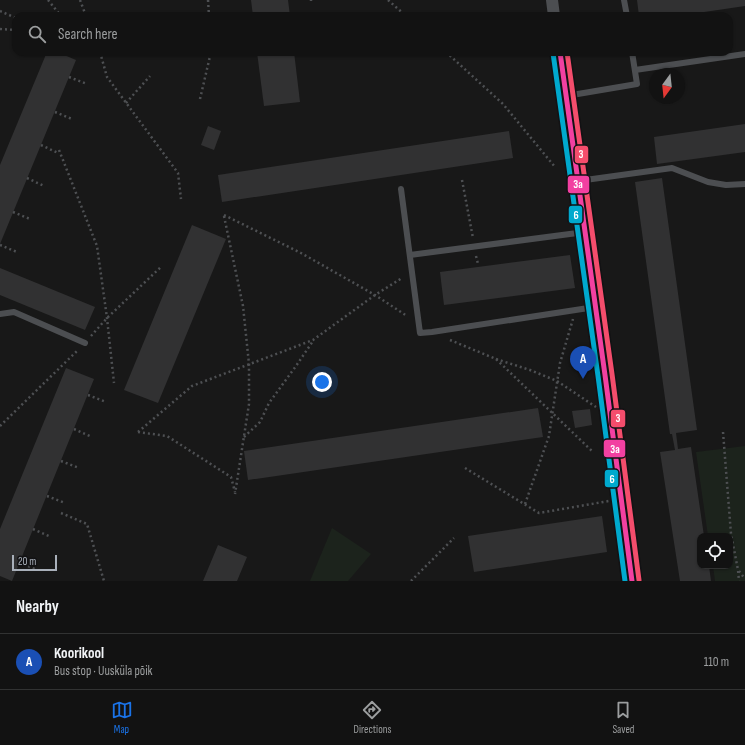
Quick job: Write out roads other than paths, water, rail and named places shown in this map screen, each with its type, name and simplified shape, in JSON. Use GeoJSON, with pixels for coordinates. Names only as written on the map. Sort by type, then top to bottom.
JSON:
{"type":"FeatureCollection","features":[{"type":"Feature","properties":{"kind":"street"},"geometry":{"type":"LineString","coordinates":[[552,0],[554,12]]}},
{"type":"Feature","properties":{"kind":"street"},"geometry":{"type":"LineString","coordinates":[[561,56],[632,581]]}},
{"type":"Feature","properties":{"kind":"lane"},"geometry":{"type":"LineString","coordinates":[[624,0],[626,12]]}},
{"type":"Feature","properties":{"kind":"lane"},"geometry":{"type":"LineString","coordinates":[[733,56],[745,54]]}},
{"type":"Feature","properties":{"kind":"lane"},"geometry":{"type":"LineString","coordinates":[[566,96],[637,84],[633,56]]}},
{"type":"Feature","properties":{"kind":"lane"},"geometry":{"type":"LineString","coordinates":[[635,70],[731,56]]}},
{"type":"Feature","properties":{"kind":"lane"},"geometry":{"type":"LineString","coordinates":[[578,181],[672,168],[708,182],[726,185],[745,184]]}},
{"type":"Feature","properties":{"kind":"lane"},"geometry":{"type":"LineString","coordinates":[[401,189],[420,333],[595,307]]}},
{"type":"Feature","properties":{"kind":"lane"},"geometry":{"type":"LineString","coordinates":[[410,255],[585,232]]}},
{"type":"Feature","properties":{"kind":"lane"},"geometry":{"type":"LineString","coordinates":[[0,314],[14,312],[85,343]]}},
{"type":"Feature","properties":{"kind":"place","name":"Koorikool"},"geometry":{"type":"Point","coordinates":[583,379]}}]}
